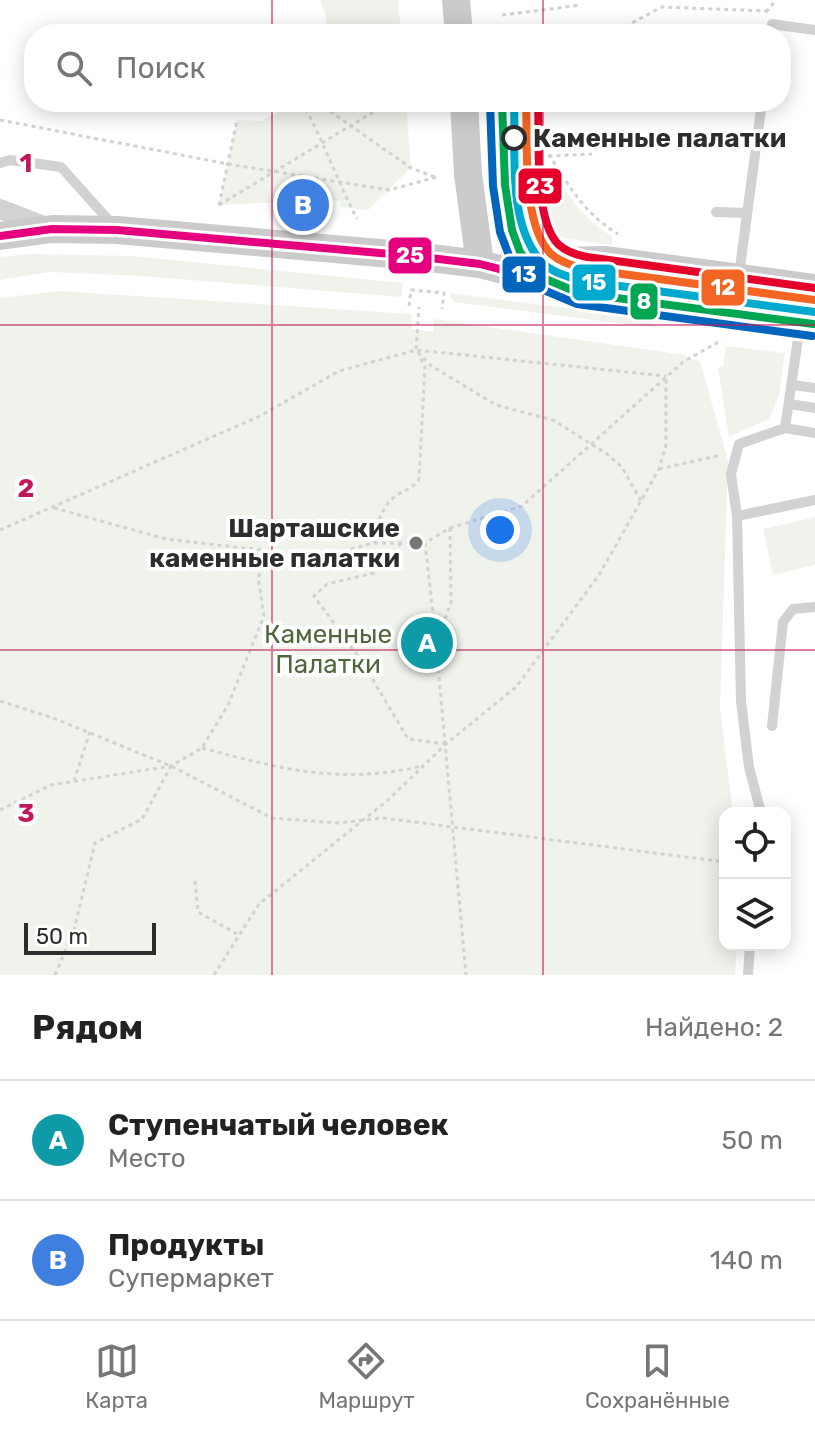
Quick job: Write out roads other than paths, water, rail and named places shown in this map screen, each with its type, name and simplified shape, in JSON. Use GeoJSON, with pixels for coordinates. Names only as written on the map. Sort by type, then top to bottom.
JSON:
{"type":"FeatureCollection","features":[{"type":"Feature","properties":{"kind":"main road"},"geometry":{"type":"LineString","coordinates":[[456,0],[458,24]]}},
{"type":"Feature","properties":{"kind":"main road"},"geometry":{"type":"LineString","coordinates":[[465,112],[468,174],[480,264]]}},
{"type":"Feature","properties":{"kind":"main road"},"geometry":{"type":"LineString","coordinates":[[0,236],[52,229],[117,230],[480,264],[605,260],[815,288]]}},
{"type":"Feature","properties":{"kind":"main road"},"geometry":{"type":"LineString","coordinates":[[480,264],[600,295],[808,324]]}},
{"type":"Feature","properties":{"kind":"street"},"geometry":{"type":"LineString","coordinates":[[0,209],[52,229]]}},
{"type":"Feature","properties":{"kind":"lane"},"geometry":{"type":"LineString","coordinates":[[791,27],[815,30]]}},
{"type":"Feature","properties":{"kind":"lane"},"geometry":{"type":"LineString","coordinates":[[739,277],[760,112]]}},
{"type":"Feature","properties":{"kind":"lane"},"geometry":{"type":"LineString","coordinates":[[0,163],[10,160],[61,167],[117,230]]}},
{"type":"Feature","properties":{"kind":"lane"},"geometry":{"type":"LineString","coordinates":[[716,212],[747,213]]}},
{"type":"Feature","properties":{"kind":"lane"},"geometry":{"type":"LineString","coordinates":[[785,428],[808,324]]}},
{"type":"Feature","properties":{"kind":"lane"},"geometry":{"type":"LineString","coordinates":[[793,385],[815,388]]}},
{"type":"Feature","properties":{"kind":"lane"},"geometry":{"type":"LineString","coordinates":[[790,404],[815,408]]}},
{"type":"Feature","properties":{"kind":"lane"},"geometry":{"type":"LineString","coordinates":[[759,807],[749,767],[741,701],[737,516],[731,474],[739,444],[785,428],[815,433]]}},
{"type":"Feature","properties":{"kind":"lane"},"geometry":{"type":"LineString","coordinates":[[737,516],[815,500]]}},
{"type":"Feature","properties":{"kind":"lane"},"geometry":{"type":"LineString","coordinates":[[772,726],[783,622],[793,609],[815,607]]}},
{"type":"Feature","properties":{"kind":"lane"},"geometry":{"type":"LineString","coordinates":[[748,975],[750,951]]}},
{"type":"Feature","properties":{"kind":"place","name":"Каменные палатки"},"geometry":{"type":"Point","coordinates":[514,138]}},
{"type":"Feature","properties":{"kind":"place","name":"Продукты"},"geometry":{"type":"Point","coordinates":[303,205]}},
{"type":"Feature","properties":{"kind":"place","name":"Шарташские каменные палатки"},"geometry":{"type":"Point","coordinates":[416,543]}},
{"type":"Feature","properties":{"kind":"place","name":"Ступенчатый человек"},"geometry":{"type":"Point","coordinates":[427,643]}},
{"type":"Feature","properties":{"kind":"park label","name":"Каменные Палатки"},"geometry":{"type":"Point","coordinates":[328,649]}}]}
